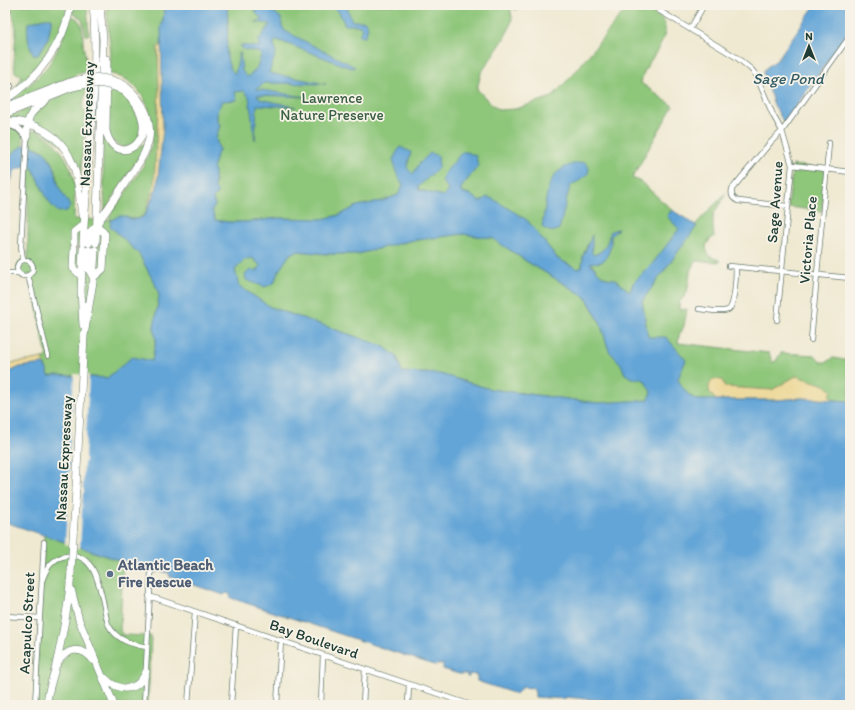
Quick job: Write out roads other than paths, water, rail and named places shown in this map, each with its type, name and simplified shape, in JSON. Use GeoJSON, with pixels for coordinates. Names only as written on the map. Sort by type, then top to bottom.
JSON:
{"type":"FeatureCollection","features":[{"type":"Feature","properties":{"kind":"highway"},"geometry":{"type":"LineString","coordinates":[[5,100],[26,85],[47,61],[64,30],[71,5]]}},
{"type":"Feature","properties":{"kind":"highway","name":"Nassau Expressway"},"geometry":{"type":"LineString","coordinates":[[46,703],[55,670],[70,582],[83,347],[94,277],[84,224],[92,124],[95,35],[93,5]]}},
{"type":"Feature","properties":{"kind":"highway"},"geometry":{"type":"LineString","coordinates":[[100,5],[106,38],[106,131],[108,139],[112,145],[118,149],[132,148],[138,143],[144,130],[140,111],[124,88]]}},
{"type":"Feature","properties":{"kind":"highway","name":"Nassau Expressway"},"geometry":{"type":"LineString","coordinates":[[97,225],[103,40],[100,5]]}},
{"type":"Feature","properties":{"kind":"highway"},"geometry":{"type":"LineString","coordinates":[[5,107],[70,85],[98,83],[124,88],[133,92],[142,101],[148,115],[149,127],[149,138],[146,149],[97,225],[90,232],[87,246],[85,268],[81,276],[73,268],[87,246],[102,234],[97,225]]}},
{"type":"Feature","properties":{"kind":"highway"},"geometry":{"type":"LineString","coordinates":[[5,114],[52,95],[70,85]]}},
{"type":"Feature","properties":{"kind":"highway"},"geometry":{"type":"LineString","coordinates":[[27,141],[28,117],[52,95]]}},
{"type":"Feature","properties":{"kind":"highway"},"geometry":{"type":"LineString","coordinates":[[5,122],[27,124],[41,128],[51,135],[67,151],[75,171],[84,224]]}},
{"type":"Feature","properties":{"kind":"highway"},"geometry":{"type":"LineString","coordinates":[[94,277],[103,269],[105,234],[97,225]]}},
{"type":"Feature","properties":{"kind":"highway","name":"Nassau Expressway"},"geometry":{"type":"LineString","coordinates":[[81,276],[81,308],[84,336]]}},
{"type":"Feature","properties":{"kind":"highway","name":"Nassau Expressway"},"geometry":{"type":"LineString","coordinates":[[70,582],[79,620],[96,664],[114,704]]}},
{"type":"Feature","properties":{"kind":"highway"},"geometry":{"type":"LineString","coordinates":[[55,670],[59,660],[71,651],[84,651],[96,664]]}},
{"type":"Feature","properties":{"kind":"highway"},"geometry":{"type":"LineString","coordinates":[[101,674],[112,685],[123,689],[139,682],[146,672]]}},
{"type":"Feature","properties":{"kind":"main road"},"geometry":{"type":"LineString","coordinates":[[5,122],[18,128],[27,141]]}},
{"type":"Feature","properties":{"kind":"street","name":"Sage Avenue"},"geometry":{"type":"LineString","coordinates":[[650,5],[736,57],[751,69],[756,75],[782,131],[792,165],[777,320]]}},
{"type":"Feature","properties":{"kind":"street"},"geometry":{"type":"LineString","coordinates":[[690,29],[704,5]]}},
{"type":"Feature","properties":{"kind":"street"},"geometry":{"type":"LineString","coordinates":[[788,206],[738,201],[731,195],[732,189],[770,143],[782,131],[850,36]]}},
{"type":"Feature","properties":{"kind":"street"},"geometry":{"type":"LineString","coordinates":[[5,90],[11,86]]}},
{"type":"Feature","properties":{"kind":"street"},"geometry":{"type":"LineString","coordinates":[[23,260],[21,246],[27,141]]}},
{"type":"Feature","properties":{"kind":"street","name":"Victoria Place"},"geometry":{"type":"LineString","coordinates":[[811,340],[829,143]]}},
{"type":"Feature","properties":{"kind":"street"},"geometry":{"type":"LineString","coordinates":[[792,165],[850,172]]}},
{"type":"Feature","properties":{"kind":"street"},"geometry":{"type":"LineString","coordinates":[[5,273],[28,275],[32,272],[32,264],[28,260],[23,260],[17,265],[18,273]]}},
{"type":"Feature","properties":{"kind":"street"},"geometry":{"type":"LineString","coordinates":[[729,266],[850,278]]}},
{"type":"Feature","properties":{"kind":"street"},"geometry":{"type":"LineString","coordinates":[[699,309],[720,311],[731,308],[736,267]]}},
{"type":"Feature","properties":{"kind":"street"},"geometry":{"type":"LineString","coordinates":[[28,275],[48,356]]}},
{"type":"Feature","properties":{"kind":"street","name":"Acapulco Street"},"geometry":{"type":"LineString","coordinates":[[35,705],[44,542]]}},
{"type":"Feature","properties":{"kind":"street"},"geometry":{"type":"LineString","coordinates":[[42,581],[46,570],[53,562],[61,557],[81,557],[90,564],[95,572],[108,624],[112,631],[119,638],[127,642],[147,647]]}},
{"type":"Feature","properties":{"kind":"street"},"geometry":{"type":"LineString","coordinates":[[144,705],[150,573]]}},
{"type":"Feature","properties":{"kind":"street","name":"Bay Boulevard"},"geometry":{"type":"LineString","coordinates":[[150,596],[471,705]]}},
{"type":"Feature","properties":{"kind":"street"},"geometry":{"type":"LineString","coordinates":[[188,705],[195,612]]}},
{"type":"Feature","properties":{"kind":"street"},"geometry":{"type":"LineString","coordinates":[[5,616],[40,618]]}},
{"type":"Feature","properties":{"kind":"street"},"geometry":{"type":"LineString","coordinates":[[231,705],[236,625]]}},
{"type":"Feature","properties":{"kind":"street"},"geometry":{"type":"LineString","coordinates":[[277,705],[281,640]]}},
{"type":"Feature","properties":{"kind":"street"},"geometry":{"type":"LineString","coordinates":[[321,705],[323,655]]}},
{"type":"Feature","properties":{"kind":"street"},"geometry":{"type":"LineString","coordinates":[[363,705],[365,669]]}},
{"type":"Feature","properties":{"kind":"street"},"geometry":{"type":"LineString","coordinates":[[408,705],[409,684]]}},
{"type":"Feature","properties":{"kind":"street"},"geometry":{"type":"LineString","coordinates":[[452,699],[452,705]]}},
{"type":"Feature","properties":{"kind":"water"},"geometry":{"type":"Polygon","coordinates":[[[163,5],[227,5],[227,56],[228,63],[235,74],[240,52],[242,71],[247,77],[255,70],[259,64],[261,53],[243,49],[240,45],[259,47],[259,40],[270,24],[255,22],[263,20],[257,14],[252,5],[265,5],[281,18],[282,26],[285,31],[355,67],[351,68],[277,40],[274,42],[276,53],[269,73],[326,84],[265,83],[256,89],[305,97],[257,95],[260,99],[296,107],[257,105],[255,140],[249,97],[244,91],[235,92],[237,100],[222,101],[217,111],[217,120],[220,125],[216,138],[219,150],[214,161],[214,188],[217,191],[217,194],[213,198],[215,206],[212,210],[215,220],[245,222],[278,218],[322,219],[340,215],[357,206],[382,201],[398,195],[403,185],[396,172],[393,159],[400,147],[411,152],[407,168],[413,174],[419,164],[430,153],[438,156],[439,167],[418,187],[419,190],[443,196],[448,189],[442,181],[444,174],[462,152],[467,152],[476,156],[478,166],[461,188],[461,192],[464,194],[469,194],[479,201],[482,201],[487,197],[493,199],[527,220],[558,259],[578,269],[582,267],[583,256],[592,235],[592,253],[594,255],[602,251],[611,231],[618,229],[611,236],[610,250],[605,259],[602,262],[590,263],[603,276],[610,279],[615,279],[630,292],[633,283],[653,263],[679,229],[667,216],[672,210],[697,226],[642,301],[648,337],[666,337],[686,360],[678,379],[686,391],[697,400],[776,400],[802,398],[850,401],[850,705],[628,705],[623,702],[565,697],[565,699],[535,697],[533,688],[522,687],[516,694],[477,681],[477,675],[469,674],[469,677],[467,677],[467,674],[459,674],[443,669],[443,664],[434,665],[231,598],[230,594],[226,593],[224,595],[170,577],[169,573],[157,570],[157,573],[5,522],[5,374],[20,367],[42,364],[47,370],[49,376],[55,375],[107,378],[132,357],[152,361],[156,340],[154,327],[159,296],[157,288],[139,254],[110,226],[111,220],[119,216],[139,219],[145,215],[157,187],[163,129],[161,29],[164,14],[163,5]],[[463,234],[409,241],[358,254],[327,254],[297,251],[290,254],[278,272],[274,283],[265,287],[246,280],[245,274],[251,270],[257,271],[260,265],[252,258],[244,260],[235,270],[239,286],[270,307],[383,346],[397,357],[402,372],[440,374],[490,389],[598,403],[648,400],[651,392],[645,381],[641,378],[635,379],[625,374],[621,364],[609,351],[600,322],[586,297],[526,261],[492,238],[463,234]]]}},
{"type":"Feature","properties":{"kind":"water"},"geometry":{"type":"Polygon","coordinates":[[[331,5],[346,5],[352,21],[365,21],[368,27],[365,37],[359,36],[362,27],[356,25],[345,25],[339,12],[331,5]]]}},
{"type":"Feature","properties":{"kind":"water","name":"Sage Pond"},"geometry":{"type":"Polygon","coordinates":[[[815,5],[850,5],[850,29],[784,123],[774,105],[763,72],[777,60],[815,5]]]}},
{"type":"Feature","properties":{"kind":"water"},"geometry":{"type":"Polygon","coordinates":[[[45,18],[52,18],[48,39],[38,55],[34,55],[28,40],[28,23],[45,18]]]}},
{"type":"Feature","properties":{"kind":"water"},"geometry":{"type":"Polygon","coordinates":[[[30,143],[30,145],[45,152],[54,166],[59,187],[70,206],[67,211],[58,212],[52,206],[30,165],[15,170],[5,197],[5,160],[16,150],[30,143]]]}},
{"type":"Feature","properties":{"kind":"water"},"geometry":{"type":"Polygon","coordinates":[[[585,162],[589,168],[588,174],[571,185],[559,229],[550,231],[542,227],[547,193],[555,176],[561,169],[585,162]]]}},
{"type":"Feature","properties":{"kind":"tunnel"},"geometry":{"type":"LineString","coordinates":[[80,242],[80,249]]}},
{"type":"Feature","properties":{"kind":"place","name":"Atlantic Beach Fire Rescue"},"geometry":{"type":"Point","coordinates":[110,574]}},
{"type":"Feature","properties":{"kind":"park label","name":"Lawrence Nature Preserve"},"geometry":{"type":"Point","coordinates":[332,106]}}]}
